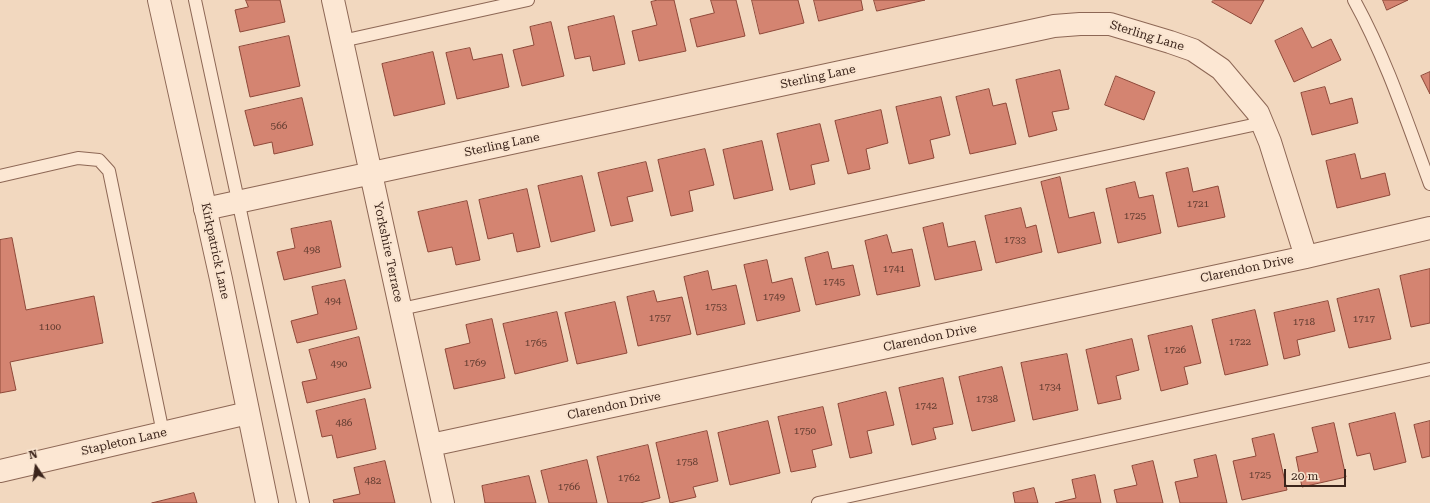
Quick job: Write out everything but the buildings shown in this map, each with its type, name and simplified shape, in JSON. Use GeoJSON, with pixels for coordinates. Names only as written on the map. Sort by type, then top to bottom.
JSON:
{"type":"FeatureCollection","features":[{"type":"Feature","properties":{"kind":"street","name":"Kirkpatrick Lane"},"geometry":{"type":"LineString","coordinates":[[159,0],[221,279],[267,503]]}},
{"type":"Feature","properties":{"kind":"street","name":"Yorkshire Terrace"},"geometry":{"type":"LineString","coordinates":[[333,0],[443,503]]}},
{"type":"Feature","properties":{"kind":"street","name":"Sterling Lane"},"geometry":{"type":"LineString","coordinates":[[205,209],[1054,26],[1110,24],[1193,50],[1221,69],[1258,113],[1270,142],[1306,257]]}},
{"type":"Feature","properties":{"kind":"street","name":"Clarendon Drive"},"geometry":{"type":"LineString","coordinates":[[431,445],[1306,257],[1430,228]]}},
{"type":"Feature","properties":{"kind":"street","name":"Stapleton Lane"},"geometry":{"type":"LineString","coordinates":[[0,471],[248,413]]}},
{"type":"Feature","properties":{"kind":"lane"},"geometry":{"type":"LineString","coordinates":[[195,0],[303,503]]}},
{"type":"Feature","properties":{"kind":"lane"},"geometry":{"type":"LineString","coordinates":[[342,41],[528,0]]}},
{"type":"Feature","properties":{"kind":"lane"},"geometry":{"type":"LineString","coordinates":[[1354,0],[1364,18],[1396,92],[1430,184]]}},
{"type":"Feature","properties":{"kind":"lane"},"geometry":{"type":"LineString","coordinates":[[401,309],[1262,122]]}},
{"type":"Feature","properties":{"kind":"lane"},"geometry":{"type":"LineString","coordinates":[[0,176],[78,158],[99,160],[109,171],[163,433]]}},
{"type":"Feature","properties":{"kind":"lane"},"geometry":{"type":"LineString","coordinates":[[818,503],[1430,368]]}}]}
